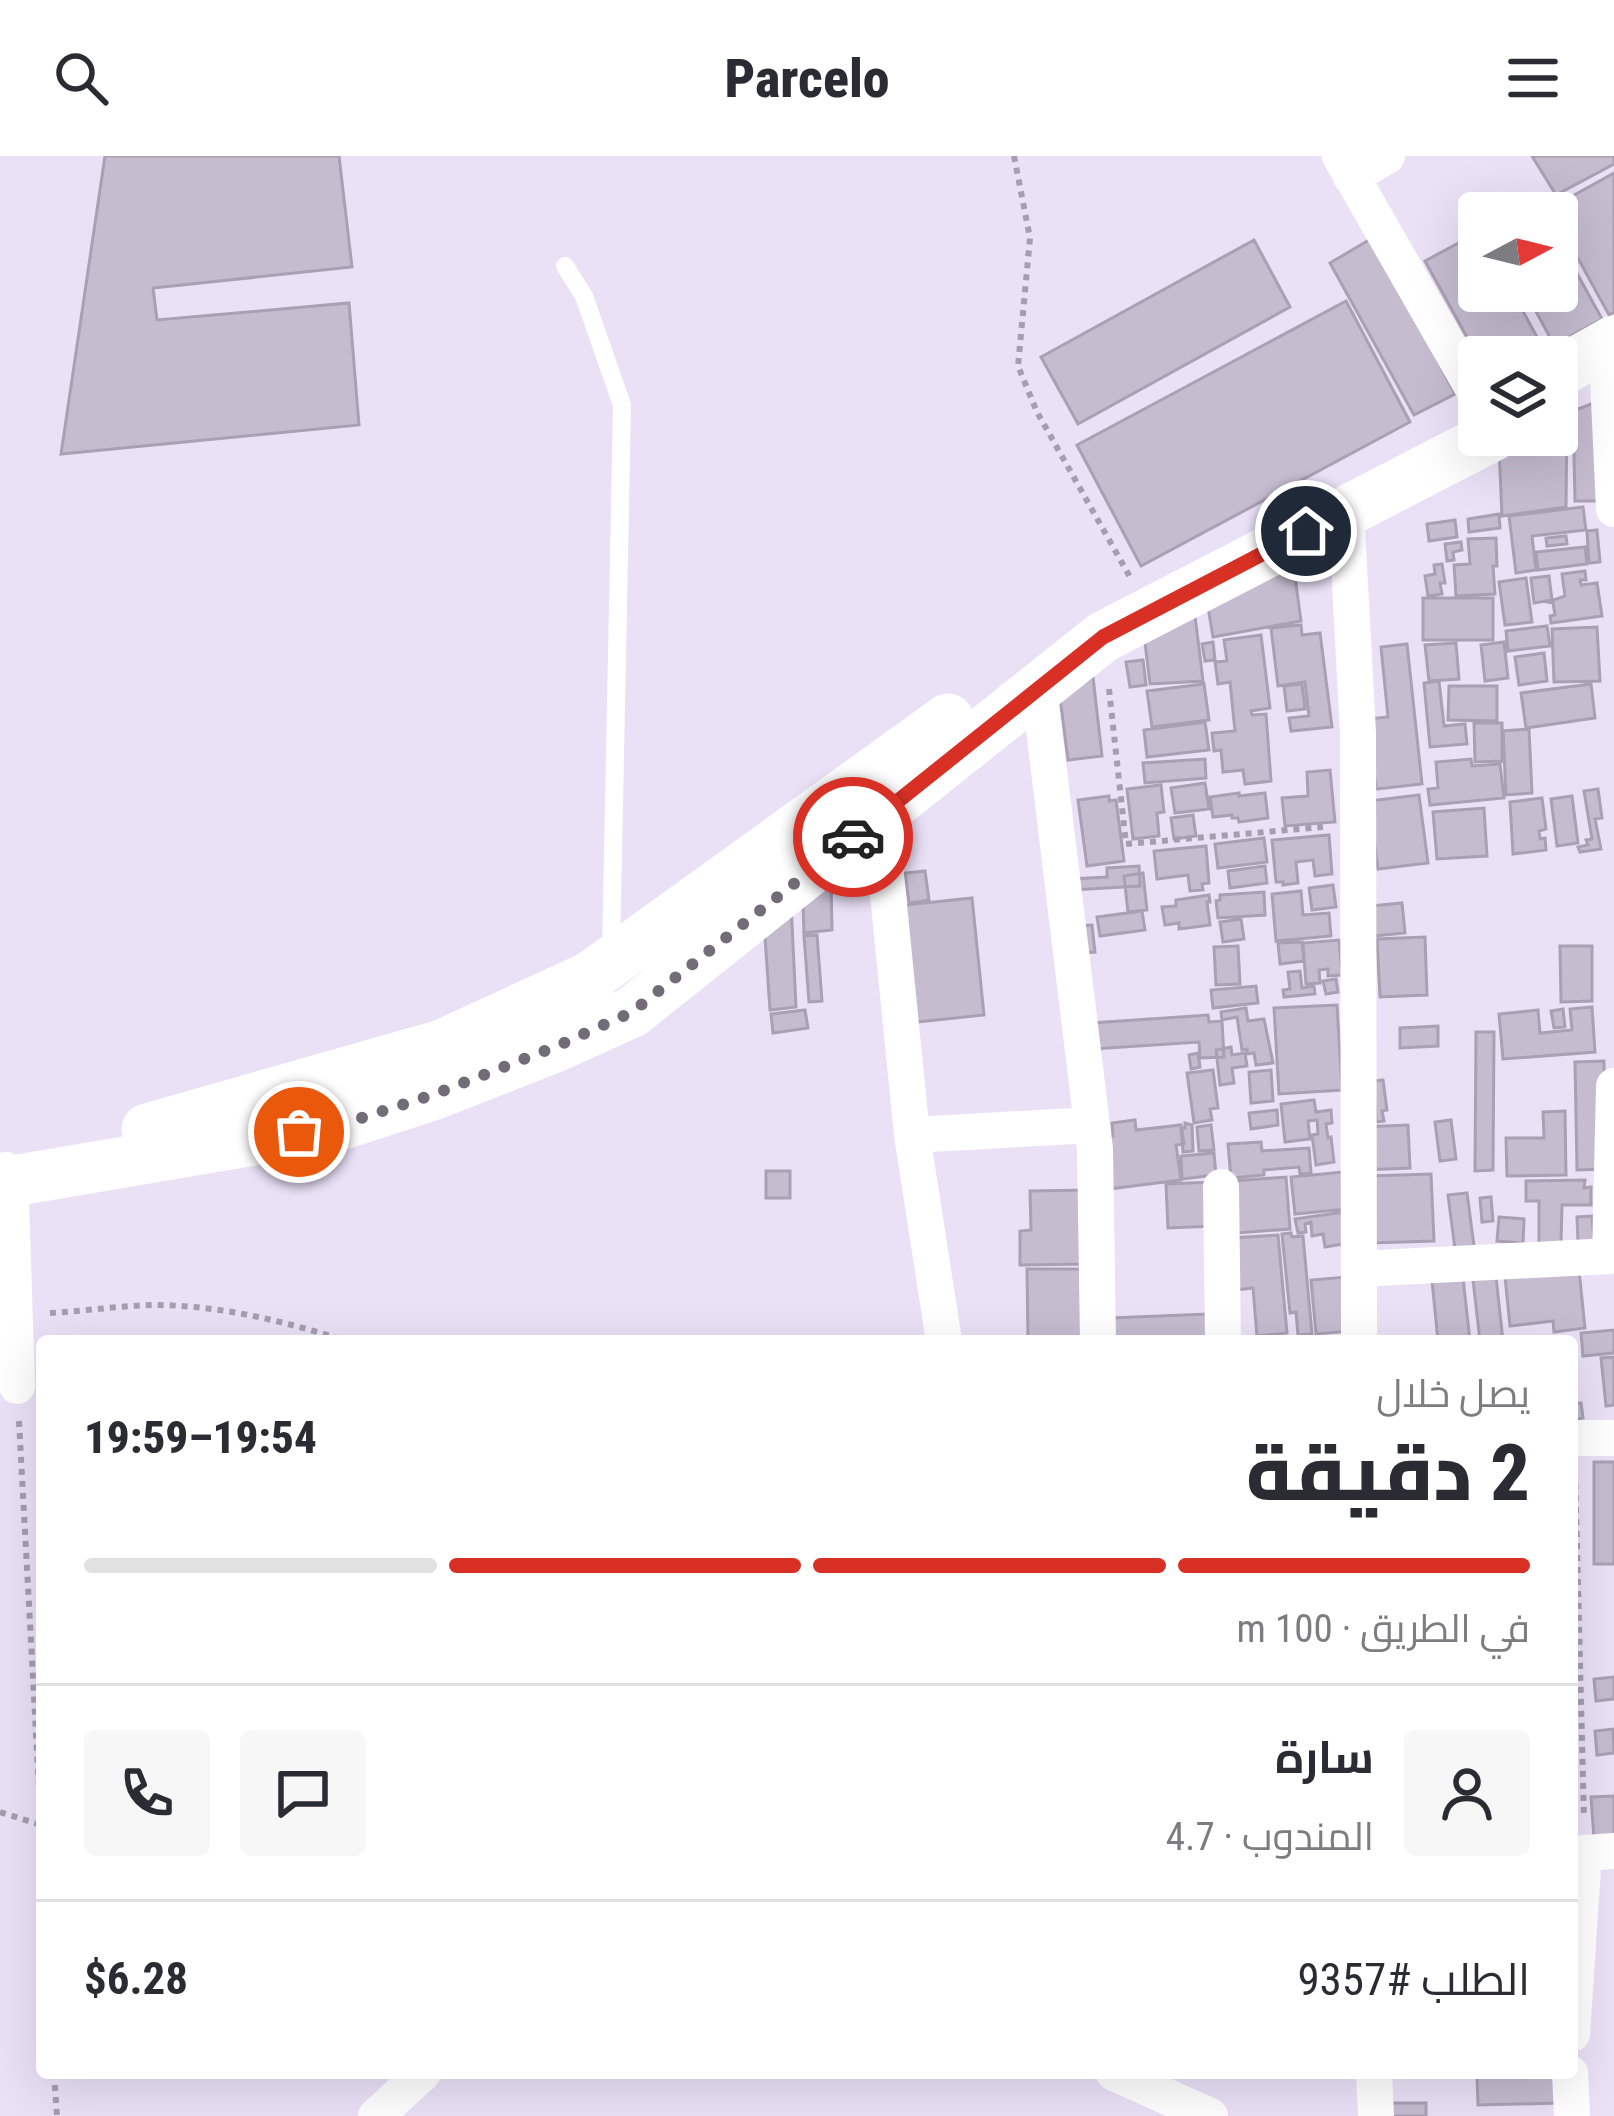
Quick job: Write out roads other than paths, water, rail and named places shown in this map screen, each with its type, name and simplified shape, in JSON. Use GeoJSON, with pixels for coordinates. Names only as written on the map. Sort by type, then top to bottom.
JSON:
{"type":"FeatureCollection","features":[{"type":"Feature","properties":{"kind":"street"},"geometry":{"type":"LineString","coordinates":[[1387,156],[1346,166],[1458,362]]}},
{"type":"Feature","properties":{"kind":"street"},"geometry":{"type":"LineString","coordinates":[[1578,370],[1612,364]]}},
{"type":"Feature","properties":{"kind":"street"},"geometry":{"type":"LineString","coordinates":[[1578,388],[1612,364]]}},
{"type":"Feature","properties":{"kind":"street"},"geometry":{"type":"LineString","coordinates":[[1612,364],[1614,509]]}},
{"type":"Feature","properties":{"kind":"street"},"geometry":{"type":"LineString","coordinates":[[4,1177],[442,1045],[590,977],[1066,634],[1458,427]]}},
{"type":"Feature","properties":{"kind":"street"},"geometry":{"type":"LineString","coordinates":[[4,1177],[337,1126],[435,1094],[632,1012],[1103,637],[1458,453]]}},
{"type":"Feature","properties":{"kind":"street"},"geometry":{"type":"LineString","coordinates":[[1346,509],[1358,734],[1359,1335]]}},
{"type":"Feature","properties":{"kind":"street"},"geometry":{"type":"LineString","coordinates":[[1039,688],[1095,1149],[1098,1335]]}},
{"type":"Feature","properties":{"kind":"street"},"geometry":{"type":"LineString","coordinates":[[880,815],[912,1135],[943,1335]]}},
{"type":"Feature","properties":{"kind":"street"},"geometry":{"type":"LineString","coordinates":[[1359,1269],[1610,1256],[1614,1086]]}},
{"type":"Feature","properties":{"kind":"street"},"geometry":{"type":"LineString","coordinates":[[912,1135],[1092,1125]]}},
{"type":"Feature","properties":{"kind":"street"},"geometry":{"type":"LineString","coordinates":[[4,1177],[17,1386]]}},
{"type":"Feature","properties":{"kind":"street"},"geometry":{"type":"LineString","coordinates":[[1221,1187],[1223,1335]]}},
{"type":"Feature","properties":{"kind":"street"},"geometry":{"type":"LineString","coordinates":[[1578,1438],[1614,1438]]}},
{"type":"Feature","properties":{"kind":"street"},"geometry":{"type":"LineString","coordinates":[[1578,1994],[1599,1852]]}},
{"type":"Feature","properties":{"kind":"street"},"geometry":{"type":"LineString","coordinates":[[376,2116],[416,2079]]}},
{"type":"Feature","properties":{"kind":"street"},"geometry":{"type":"LineString","coordinates":[[1127,2079],[1210,2116]]}},
{"type":"Feature","properties":{"kind":"street"},"geometry":{"type":"LineString","coordinates":[[1374,2079],[1376,2116]]}},
{"type":"Feature","properties":{"kind":"street"},"geometry":{"type":"LineString","coordinates":[[1570,2079],[1572,2116]]}},
{"type":"Feature","properties":{"kind":"lane"},"geometry":{"type":"LineString","coordinates":[[565,266],[584,296],[622,405],[611,964]]}}]}
